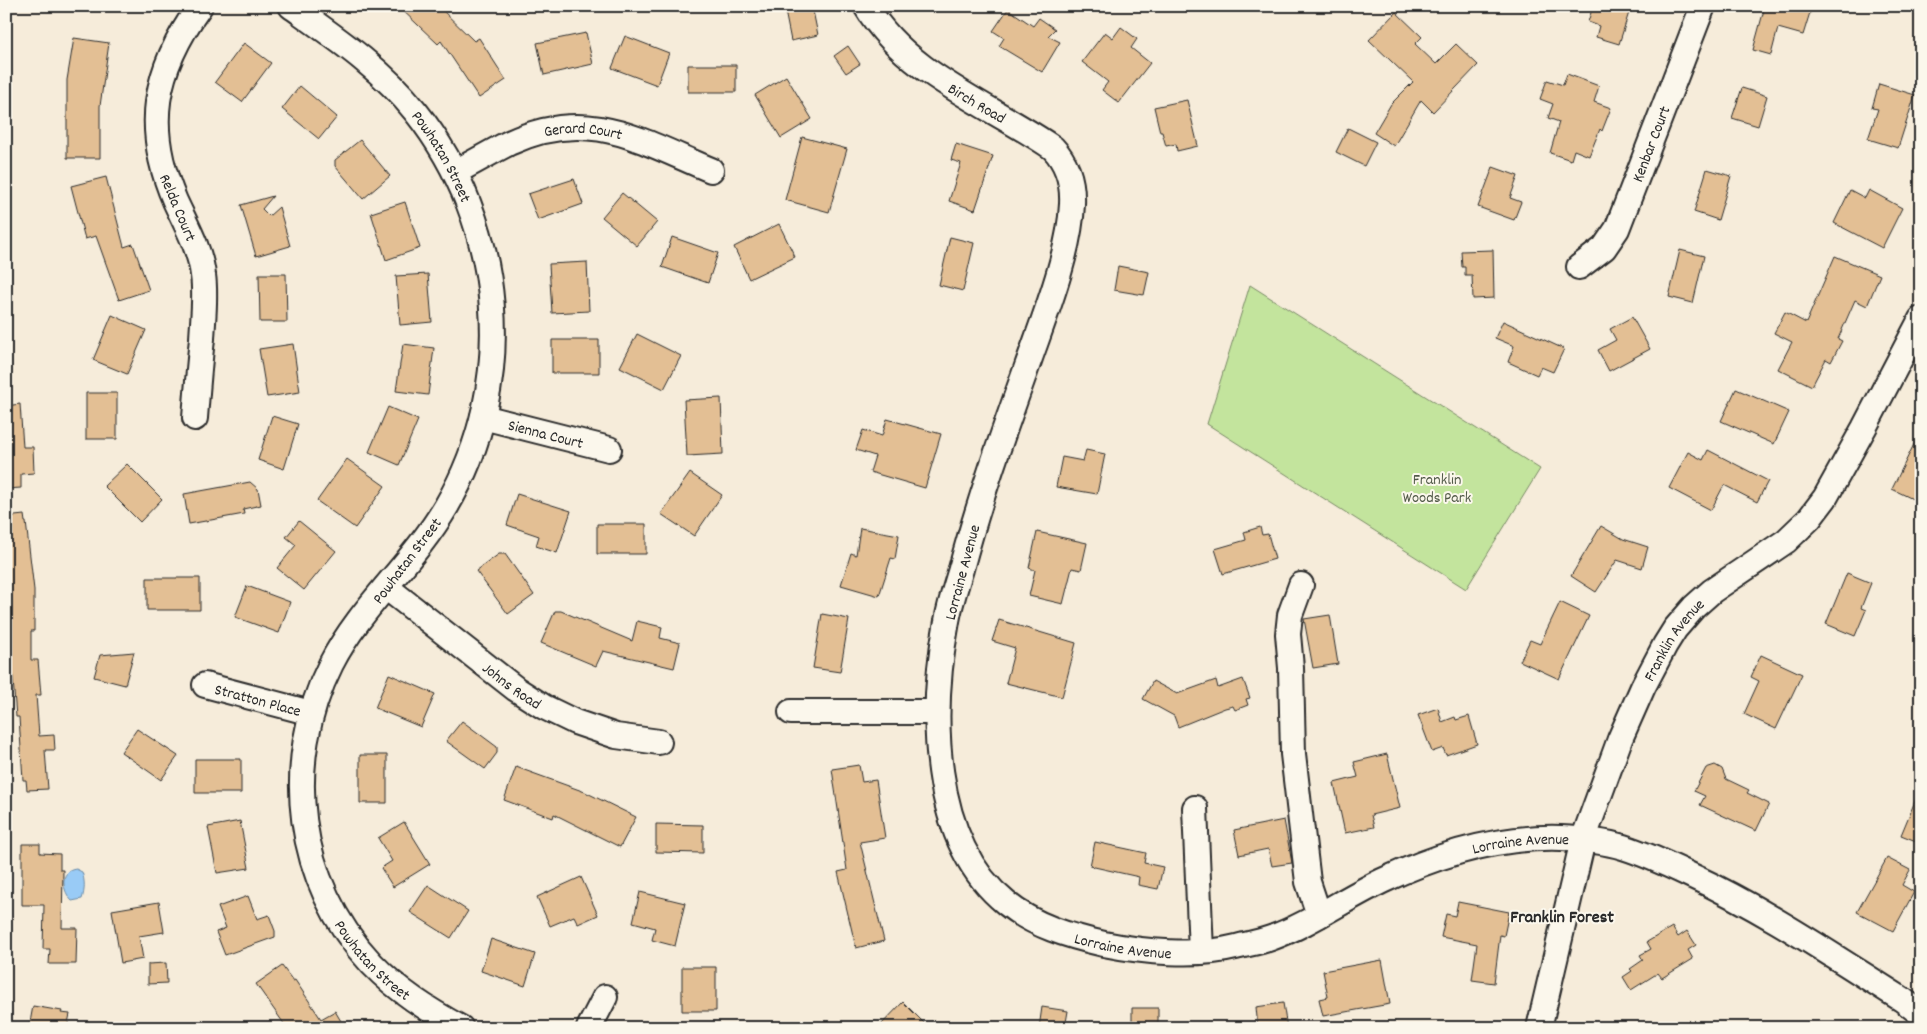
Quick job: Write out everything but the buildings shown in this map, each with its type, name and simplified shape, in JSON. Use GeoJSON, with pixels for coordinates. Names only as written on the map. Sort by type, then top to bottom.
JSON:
{"type":"FeatureCollection","features":[{"type":"Feature","properties":{"kind":"street","name":"Relda Court"},"geometry":{"type":"LineString","coordinates":[[195,418],[205,298],[203,274],[197,250],[162,166],[156,140],[156,112],[162,79],[171,53],[184,28],[200,6]]}},
{"type":"Feature","properties":{"kind":"street","name":"Powhatan Street"},"geometry":{"type":"LineString","coordinates":[[291,6],[354,51],[390,83],[416,112],[442,148],[456,172],[470,204],[482,242],[490,282],[494,323],[492,366],[483,417],[464,473],[446,507],[419,548],[353,629],[333,660],[320,685],[311,713],[303,764],[301,804],[306,837],[316,871],[330,904],[349,935],[371,963],[413,1000],[446,1024]]}},
{"type":"Feature","properties":{"kind":"street","name":"Birch Road"},"geometry":{"type":"LineString","coordinates":[[866,6],[886,35],[918,63],[1053,148],[1061,156],[1070,174],[1072,204]]}},
{"type":"Feature","properties":{"kind":"street","name":"Kenbar Court"},"geometry":{"type":"LineString","coordinates":[[1580,267],[1604,248],[1617,230],[1704,6]]}},
{"type":"Feature","properties":{"kind":"street","name":"Gerard Court"},"geometry":{"type":"LineString","coordinates":[[456,172],[509,143],[537,133],[562,127],[586,126],[609,129],[628,135],[711,170]]}},
{"type":"Feature","properties":{"kind":"street","name":"Lorraine Avenue"},"geometry":{"type":"LineString","coordinates":[[1072,204],[1070,225],[1055,284],[984,489],[947,619],[939,680],[937,712],[942,771],[952,824],[964,853],[990,889],[1009,906],[1032,920],[1081,939],[1160,951],[1201,952],[1230,949],[1272,937],[1380,882],[1456,851],[1479,845],[1526,838],[1583,840],[1624,847],[1674,867],[1718,888],[1776,921],[1903,1000],[1921,1014]]}},
{"type":"Feature","properties":{"kind":"street","name":"Franklin Avenue"},"geometry":{"type":"LineString","coordinates":[[1539,1028],[1583,840],[1624,731],[1643,687],[1675,629],[1694,607],[1712,591],[1786,542],[1809,519],[1825,498],[1921,319]]}},
{"type":"Feature","properties":{"kind":"street","name":"Sienna Court"},"geometry":{"type":"LineString","coordinates":[[483,417],[609,449]]}},
{"type":"Feature","properties":{"kind":"street"},"geometry":{"type":"LineString","coordinates":[[1301,585],[1290,615],[1288,634],[1291,668],[1293,754],[1308,882],[1319,914]]}},
{"type":"Feature","properties":{"kind":"street","name":"Johns Road"},"geometry":{"type":"LineString","coordinates":[[386,587],[516,689],[544,707],[575,722],[616,736],[658,742]]}},
{"type":"Feature","properties":{"kind":"street","name":"Stratton Place"},"geometry":{"type":"LineString","coordinates":[[206,685],[311,713]]}},
{"type":"Feature","properties":{"kind":"street"},"geometry":{"type":"LineString","coordinates":[[791,712],[937,712]]}},
{"type":"Feature","properties":{"kind":"street"},"geometry":{"type":"LineString","coordinates":[[1196,808],[1201,952]]}},
{"type":"Feature","properties":{"kind":"street"},"geometry":{"type":"LineString","coordinates":[[589,1028],[605,997]]}},
{"type":"Feature","properties":{"kind":"green space","name":"Franklin Woods Park"},"geometry":{"type":"Polygon","coordinates":[[[1250,285],[1540,469],[1466,589],[1207,424],[1250,285]]]}},
{"type":"Feature","properties":{"kind":"water"},"geometry":{"type":"Polygon","coordinates":[[[76,869],[82,872],[84,889],[82,899],[72,901],[66,892],[64,878],[70,871],[76,869]]]}},
{"type":"Feature","properties":{"kind":"district","name":"Franklin Forest"},"geometry":{"type":"Point","coordinates":[1562,916]}}]}
